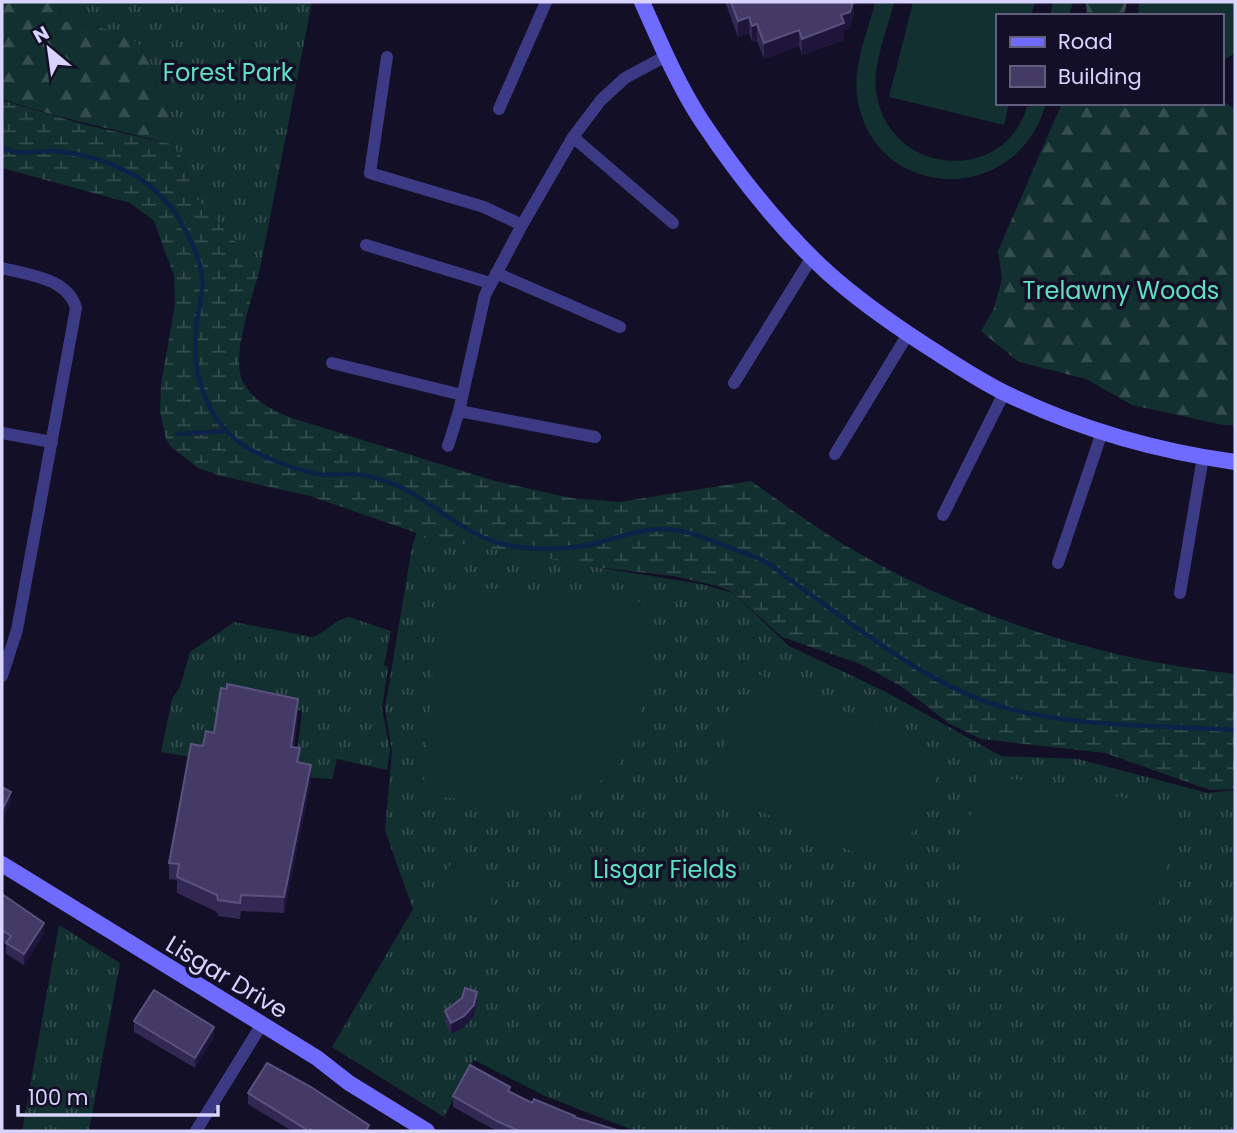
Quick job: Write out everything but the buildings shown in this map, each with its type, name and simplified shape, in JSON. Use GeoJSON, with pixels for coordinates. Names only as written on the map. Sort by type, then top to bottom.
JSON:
{"type":"FeatureCollection","features":[{"type":"Feature","properties":{"kind":"street"},"geometry":{"type":"LineString","coordinates":[[499,108],[547,2]]}},
{"type":"Feature","properties":{"kind":"street"},"geometry":{"type":"LineString","coordinates":[[642,2],[666,56],[696,112],[722,149],[771,212],[812,257],[847,289],[908,334],[1004,393],[1102,432],[1156,447],[1235,462]]}},
{"type":"Feature","properties":{"kind":"street"},"geometry":{"type":"LineString","coordinates":[[448,446],[459,411],[485,295],[522,225],[573,137],[601,100],[625,78],[666,56]]}},
{"type":"Feature","properties":{"kind":"street"},"geometry":{"type":"LineString","coordinates":[[387,57],[370,173],[484,207],[522,225]]}},
{"type":"Feature","properties":{"kind":"street"},"geometry":{"type":"LineString","coordinates":[[573,137],[673,223]]}},
{"type":"Feature","properties":{"kind":"street"},"geometry":{"type":"LineString","coordinates":[[366,245],[493,278],[620,327]]}},
{"type":"Feature","properties":{"kind":"street"},"geometry":{"type":"LineString","coordinates":[[734,383],[812,257]]}},
{"type":"Feature","properties":{"kind":"street"},"geometry":{"type":"LineString","coordinates":[[2,268],[57,284],[69,293],[76,309],[17,630],[3,669]]}},
{"type":"Feature","properties":{"kind":"street"},"geometry":{"type":"LineString","coordinates":[[835,454],[908,334]]}},
{"type":"Feature","properties":{"kind":"street"},"geometry":{"type":"LineString","coordinates":[[331,363],[462,395]]}},
{"type":"Feature","properties":{"kind":"street"},"geometry":{"type":"LineString","coordinates":[[943,514],[1004,393]]}},
{"type":"Feature","properties":{"kind":"street"},"geometry":{"type":"LineString","coordinates":[[459,411],[595,437]]}},
{"type":"Feature","properties":{"kind":"street"},"geometry":{"type":"LineString","coordinates":[[1058,563],[1102,432]]}},
{"type":"Feature","properties":{"kind":"street"},"geometry":{"type":"LineString","coordinates":[[2,433],[52,442]]}},
{"type":"Feature","properties":{"kind":"street"},"geometry":{"type":"LineString","coordinates":[[1180,593],[1203,457]]}},
{"type":"Feature","properties":{"kind":"street","name":"Lisgar Drive"},"geometry":{"type":"LineString","coordinates":[[2,864],[148,957],[261,1024],[409,1127],[426,1131]]}},
{"type":"Feature","properties":{"kind":"street"},"geometry":{"type":"LineString","coordinates":[[196,1131],[261,1024]]}},
{"type":"Feature","properties":{"kind":"green space"},"geometry":{"type":"Polygon","coordinates":[[[2,2],[57,2],[62,21],[117,31],[137,43],[150,60],[157,86],[178,131],[171,144],[65,118],[2,99],[2,2]]]}},
{"type":"Feature","properties":{"kind":"green space","name":"Forest Park"},"geometry":{"type":"Polygon","coordinates":[[[57,2],[312,2],[260,269],[194,196],[183,159],[171,144],[178,131],[157,86],[150,60],[137,43],[117,31],[62,21],[57,2]]]}},
{"type":"Feature","properties":{"kind":"green space"},"geometry":{"type":"Polygon","coordinates":[[[181,2],[242,2],[240,13],[181,2]]]}},
{"type":"Feature","properties":{"kind":"green space"},"geometry":{"type":"Polygon","coordinates":[[[875,2],[894,2],[878,61],[877,97],[887,124],[905,144],[927,156],[951,161],[976,158],[998,148],[1016,129],[1027,105],[1045,105],[1030,138],[1006,162],[977,175],[946,179],[915,173],[888,156],[868,131],[857,96],[859,60],[875,2]]]}},
{"type":"Feature","properties":{"kind":"green space"},"geometry":{"type":"Polygon","coordinates":[[[913,2],[1035,2],[1032,14],[996,14],[996,105],[1009,105],[1004,125],[889,97],[913,2]]]}},
{"type":"Feature","properties":{"kind":"green space"},"geometry":{"type":"Polygon","coordinates":[[[1053,2],[1073,2],[1070,14],[1050,14],[1053,2]]]}},
{"type":"Feature","properties":{"kind":"green space"},"geometry":{"type":"Polygon","coordinates":[[[1086,2],[1127,2],[1124,14],[1087,14],[1086,2]]]}},
{"type":"Feature","properties":{"kind":"green space"},"geometry":{"type":"Polygon","coordinates":[[[1139,2],[1235,2],[1235,53],[1223,61],[1223,14],[1138,14],[1139,2]]]}},
{"type":"Feature","properties":{"kind":"green space"},"geometry":{"type":"Polygon","coordinates":[[[2,100],[82,124],[171,144],[183,159],[194,196],[260,269],[244,326],[239,358],[240,371],[247,389],[259,401],[273,409],[295,419],[495,481],[571,498],[619,502],[751,481],[853,550],[943,596],[990,615],[1038,632],[1135,658],[1235,674],[1235,789],[1210,790],[1105,753],[981,739],[948,723],[901,686],[860,664],[782,637],[732,592],[717,586],[673,576],[595,567],[434,539],[310,496],[221,476],[198,468],[171,447],[166,439],[160,411],[161,384],[175,305],[174,276],[154,221],[130,203],[2,168],[2,100]]]}},
{"type":"Feature","properties":{"kind":"green space","name":"Trelawny Woods"},"geometry":{"type":"Polygon","coordinates":[[[1223,101],[1235,109],[1235,425],[1223,425],[1132,405],[1086,379],[1019,362],[981,331],[994,308],[1002,279],[998,251],[1061,105],[1223,105],[1223,101]]]}},
{"type":"Feature","properties":{"kind":"green space","name":"Lisgar Fields"},"geometry":{"type":"Polygon","coordinates":[[[417,531],[595,567],[701,584],[733,593],[789,646],[886,692],[1001,756],[1078,759],[1208,793],[1235,790],[1235,1131],[635,1131],[545,1096],[474,1060],[444,1117],[332,1047],[413,909],[385,831],[392,751],[385,708],[417,531]]]}},
{"type":"Feature","properties":{"kind":"green space"},"geometry":{"type":"Polygon","coordinates":[[[458,586],[650,603],[642,708],[635,733],[624,755],[608,775],[586,790],[547,805],[423,795],[438,603],[458,586]]]}},
{"type":"Feature","properties":{"kind":"green space"},"geometry":{"type":"Polygon","coordinates":[[[349,617],[391,631],[384,665],[388,668],[382,708],[390,750],[387,770],[337,759],[332,779],[300,777],[296,762],[302,711],[219,698],[211,746],[203,745],[201,759],[161,752],[172,699],[180,687],[190,652],[234,622],[312,637],[349,617]]]}},
{"type":"Feature","properties":{"kind":"green space"},"geometry":{"type":"Polygon","coordinates":[[[758,674],[946,756],[895,870],[707,788],[758,674]]]}},
{"type":"Feature","properties":{"kind":"green space"},"geometry":{"type":"Polygon","coordinates":[[[978,773],[1176,807],[1154,933],[956,899],[978,773]]]}},
{"type":"Feature","properties":{"kind":"green space"},"geometry":{"type":"Polygon","coordinates":[[[465,856],[477,859],[486,866],[488,875],[482,884],[491,894],[492,907],[470,911],[451,919],[439,916],[427,908],[427,900],[450,865],[465,856]]]}},
{"type":"Feature","properties":{"kind":"green space"},"geometry":{"type":"Polygon","coordinates":[[[59,925],[120,963],[89,1131],[22,1131],[59,925]]]}},
{"type":"Feature","properties":{"kind":"waterway"},"geometry":{"type":"LineString","coordinates":[[2,147],[14,152],[53,151],[98,160],[127,171],[163,198],[188,235],[200,268],[202,292],[195,349],[201,386],[217,419],[228,433],[259,454],[315,474],[354,474],[382,480],[413,494],[486,539],[512,546],[542,549],[572,547],[654,529],[682,531],[699,536],[767,562],[864,633],[919,669],[947,685],[1006,708],[1062,719],[1120,725],[1235,730]]}},
{"type":"Feature","properties":{"kind":"waterway"},"geometry":{"type":"LineString","coordinates":[[177,434],[225,431]]}}]}
